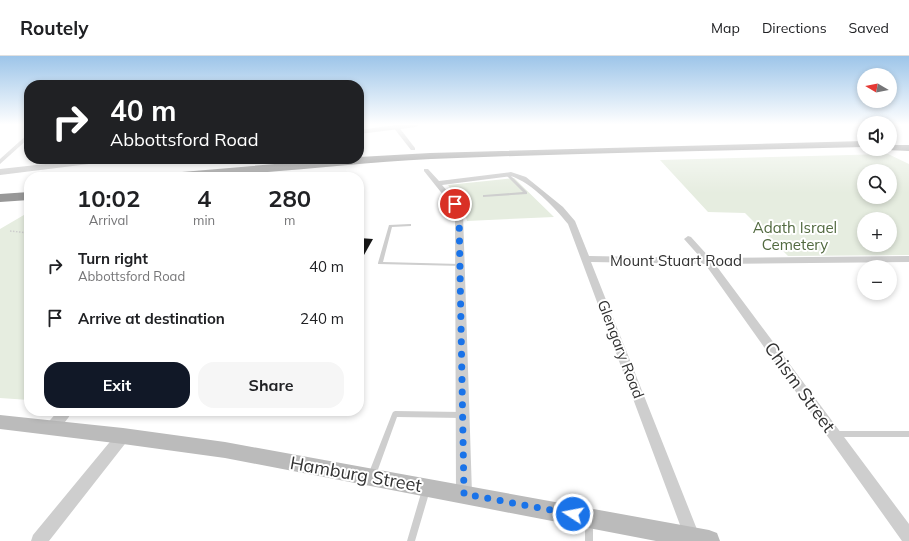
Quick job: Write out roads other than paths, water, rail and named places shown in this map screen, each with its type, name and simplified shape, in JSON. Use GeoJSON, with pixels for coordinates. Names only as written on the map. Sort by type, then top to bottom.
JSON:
{"type":"FeatureCollection","features":[{"type":"Feature","properties":{"kind":"highway"},"geometry":{"type":"LineString","coordinates":[[364,160],[430,156],[733,148]]}},
{"type":"Feature","properties":{"kind":"highway"},"geometry":{"type":"LineString","coordinates":[[897,148],[909,148]]}},
{"type":"Feature","properties":{"kind":"highway"},"geometry":{"type":"LineString","coordinates":[[289,172],[458,160],[857,149]]}},
{"type":"Feature","properties":{"kind":"highway"},"geometry":{"type":"LineString","coordinates":[[224,172],[311,164]]}},
{"type":"Feature","properties":{"kind":"highway"},"geometry":{"type":"LineString","coordinates":[[0,191],[24,189]]}},
{"type":"Feature","properties":{"kind":"highway"},"geometry":{"type":"LineString","coordinates":[[0,198],[24,196]]}},
{"type":"Feature","properties":{"kind":"main road","name":"Hamburg Street"},"geometry":{"type":"LineString","coordinates":[[0,422],[123,436],[218,449],[701,539]]}},
{"type":"Feature","properties":{"kind":"street"},"geometry":{"type":"LineString","coordinates":[[0,162],[15,148]]}},
{"type":"Feature","properties":{"kind":"street"},"geometry":{"type":"LineString","coordinates":[[0,172],[66,164]]}},
{"type":"Feature","properties":{"kind":"street"},"geometry":{"type":"LineString","coordinates":[[426,170],[455,204],[459,213],[464,494]]}},
{"type":"Feature","properties":{"kind":"street"},"geometry":{"type":"LineString","coordinates":[[437,183],[507,174]]}},
{"type":"Feature","properties":{"kind":"street","name":"Glengary Road"},"geometry":{"type":"LineString","coordinates":[[507,174],[524,178],[560,209],[572,223],[701,539]]}},
{"type":"Feature","properties":{"kind":"street","name":"Chism Street"},"geometry":{"type":"LineString","coordinates":[[688,239],[708,261],[909,537]]}},
{"type":"Feature","properties":{"kind":"street","name":"Mount Stuart Road"},"geometry":{"type":"LineString","coordinates":[[587,260],[708,261],[909,259]]}},
{"type":"Feature","properties":{"kind":"street"},"geometry":{"type":"LineString","coordinates":[[50,427],[61,416]]}},
{"type":"Feature","properties":{"kind":"street"},"geometry":{"type":"LineString","coordinates":[[39,541],[123,436]]}},
{"type":"Feature","properties":{"kind":"lane"},"geometry":{"type":"LineString","coordinates":[[484,196],[526,193],[507,174]]}},
{"type":"Feature","properties":{"kind":"lane"},"geometry":{"type":"LineString","coordinates":[[410,225],[390,226],[380,263],[460,265]]}},
{"type":"Feature","properties":{"kind":"lane"},"geometry":{"type":"LineString","coordinates":[[371,477],[395,414],[463,415]]}},
{"type":"Feature","properties":{"kind":"lane"},"geometry":{"type":"LineString","coordinates":[[834,434],[909,434]]}},
{"type":"Feature","properties":{"kind":"lane"},"geometry":{"type":"LineString","coordinates":[[411,541],[426,487]]}},
{"type":"Feature","properties":{"kind":"lane"},"geometry":{"type":"LineString","coordinates":[[589,517],[589,541]]}},
{"type":"Feature","properties":{"kind":"park label","name":"Adath Israel Cemetery"},"geometry":{"type":"Point","coordinates":[795,236]}}]}
